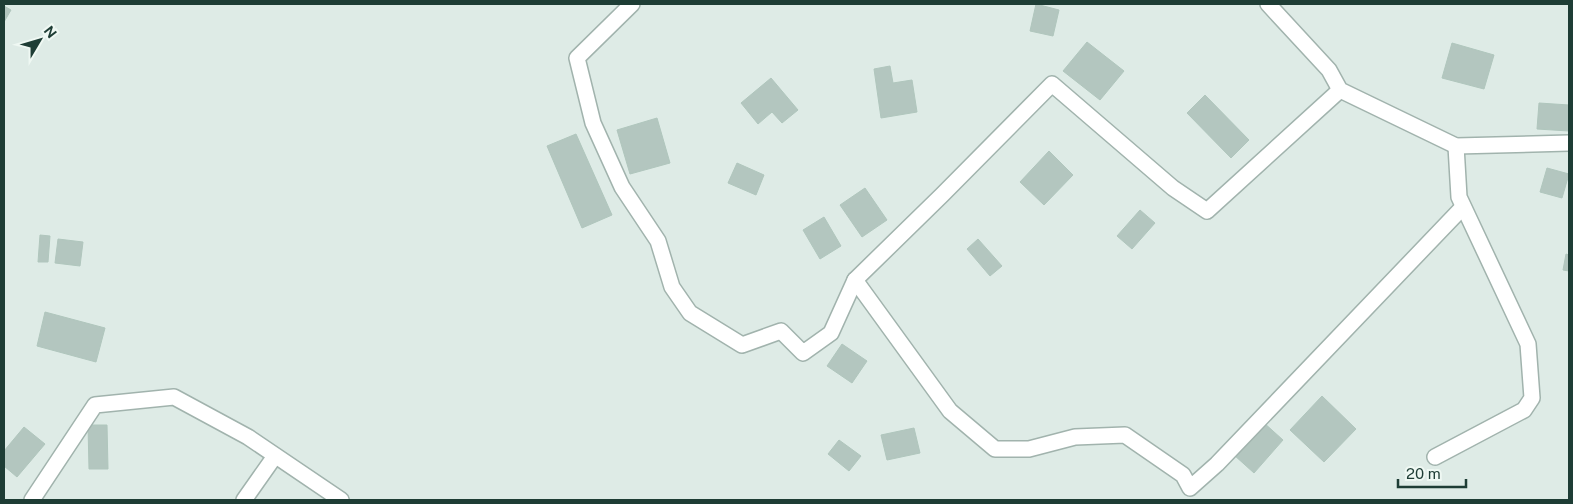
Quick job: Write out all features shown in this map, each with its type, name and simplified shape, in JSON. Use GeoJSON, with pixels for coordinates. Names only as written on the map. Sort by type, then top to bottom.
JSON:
{"type":"FeatureCollection","features":[{"type":"Feature","properties":{"kind":"street"},"geometry":{"type":"LineString","coordinates":[[632,4],[577,58],[593,123],[622,187],[658,241],[672,287],[690,313],[742,345],[781,330],[803,354],[830,333],[855,280],[1052,84],[1172,188],[1207,211],[1340,90]]}},
{"type":"Feature","properties":{"kind":"street"},"geometry":{"type":"LineString","coordinates":[[1268,4],[1329,70],[1340,90],[1456,146],[1569,143]]}},
{"type":"Feature","properties":{"kind":"street"},"geometry":{"type":"LineString","coordinates":[[1435,457],[1524,410],[1532,398],[1528,344],[1459,197],[1456,146]]}},
{"type":"Feature","properties":{"kind":"street"},"geometry":{"type":"LineString","coordinates":[[855,280],[950,411],[995,450],[1029,449],[1075,437],[1124,435],[1183,475],[1190,488],[1217,464],[1464,207]]}},
{"type":"Feature","properties":{"kind":"street"},"geometry":{"type":"LineString","coordinates":[[32,500],[95,405],[174,397],[248,437],[341,500]]}},
{"type":"Feature","properties":{"kind":"street"},"geometry":{"type":"LineString","coordinates":[[244,500],[275,456]]}},
{"type":"Feature","properties":{"kind":"building"},"geometry":{"type":"Polygon","coordinates":[[[1036,4],[1059,10],[1053,36],[1030,31],[1036,4]]]}},
{"type":"Feature","properties":{"kind":"building"},"geometry":{"type":"Polygon","coordinates":[[[4,6],[11,10],[4,22],[4,6]]]}},
{"type":"Feature","properties":{"kind":"building"},"geometry":{"type":"Polygon","coordinates":[[[1087,42],[1124,71],[1100,100],[1063,71],[1087,42]]]}},
{"type":"Feature","properties":{"kind":"building"},"geometry":{"type":"Polygon","coordinates":[[[1452,43],[1494,55],[1484,89],[1442,78],[1452,43]]]}},
{"type":"Feature","properties":{"kind":"building"},"geometry":{"type":"Polygon","coordinates":[[[890,66],[893,83],[912,80],[917,112],[881,118],[874,69],[890,66]]]}},
{"type":"Feature","properties":{"kind":"building"},"geometry":{"type":"Polygon","coordinates":[[[771,78],[798,110],[782,123],[772,112],[758,124],[741,103],[771,78]]]}},
{"type":"Feature","properties":{"kind":"building"},"geometry":{"type":"Polygon","coordinates":[[[1205,95],[1249,140],[1231,158],[1187,113],[1205,95]]]}},
{"type":"Feature","properties":{"kind":"building"},"geometry":{"type":"Polygon","coordinates":[[[1539,103],[1569,105],[1569,131],[1537,129],[1539,103]]]}},
{"type":"Feature","properties":{"kind":"building"},"geometry":{"type":"Polygon","coordinates":[[[657,118],[670,163],[630,174],[617,130],[657,118]]]}},
{"type":"Feature","properties":{"kind":"building"},"geometry":{"type":"Polygon","coordinates":[[[576,134],[612,215],[582,228],[547,146],[576,134]]]}},
{"type":"Feature","properties":{"kind":"building"},"geometry":{"type":"Polygon","coordinates":[[[1049,151],[1073,175],[1044,205],[1020,182],[1049,151]]]}},
{"type":"Feature","properties":{"kind":"building"},"geometry":{"type":"Polygon","coordinates":[[[737,163],[764,175],[756,195],[728,183],[737,163]]]}},
{"type":"Feature","properties":{"kind":"building"},"geometry":{"type":"Polygon","coordinates":[[[1547,168],[1569,174],[1562,198],[1540,192],[1547,168]]]}},
{"type":"Feature","properties":{"kind":"building"},"geometry":{"type":"Polygon","coordinates":[[[865,188],[887,220],[862,237],[840,205],[865,188]]]}},
{"type":"Feature","properties":{"kind":"building"},"geometry":{"type":"Polygon","coordinates":[[[1140,210],[1155,223],[1132,249],[1117,236],[1140,210]]]}},
{"type":"Feature","properties":{"kind":"building"},"geometry":{"type":"Polygon","coordinates":[[[824,217],[841,246],[820,259],[803,230],[824,217]]]}},
{"type":"Feature","properties":{"kind":"building"},"geometry":{"type":"Polygon","coordinates":[[[40,235],[50,236],[48,262],[38,262],[40,235]]]}},
{"type":"Feature","properties":{"kind":"building"},"geometry":{"type":"Polygon","coordinates":[[[58,239],[83,242],[80,266],[55,263],[58,239]]]}},
{"type":"Feature","properties":{"kind":"building"},"geometry":{"type":"Polygon","coordinates":[[[978,239],[1002,266],[990,276],[967,249],[978,239]]]}},
{"type":"Feature","properties":{"kind":"building"},"geometry":{"type":"Polygon","coordinates":[[[1566,254],[1569,255],[1569,271],[1563,270],[1566,254]]]}},
{"type":"Feature","properties":{"kind":"building"},"geometry":{"type":"Polygon","coordinates":[[[45,312],[105,328],[96,362],[37,346],[45,312]]]}},
{"type":"Feature","properties":{"kind":"building"},"geometry":{"type":"Polygon","coordinates":[[[842,344],[867,361],[852,383],[827,366],[842,344]]]}},
{"type":"Feature","properties":{"kind":"building"},"geometry":{"type":"Polygon","coordinates":[[[1322,396],[1356,429],[1324,462],[1290,430],[1322,396]]]}},
{"type":"Feature","properties":{"kind":"building"},"geometry":{"type":"Polygon","coordinates":[[[1263,422],[1283,440],[1254,473],[1234,455],[1263,422]]]}},
{"type":"Feature","properties":{"kind":"building"},"geometry":{"type":"Polygon","coordinates":[[[88,425],[107,425],[108,469],[89,469],[88,425]]]}},
{"type":"Feature","properties":{"kind":"building"},"geometry":{"type":"Polygon","coordinates":[[[24,427],[45,444],[17,477],[4,466],[4,451],[24,427]]]}},
{"type":"Feature","properties":{"kind":"building"},"geometry":{"type":"Polygon","coordinates":[[[914,428],[920,453],[887,460],[881,435],[914,428]]]}},
{"type":"Feature","properties":{"kind":"building"},"geometry":{"type":"Polygon","coordinates":[[[839,440],[861,456],[849,471],[828,454],[839,440]]]}}]}
